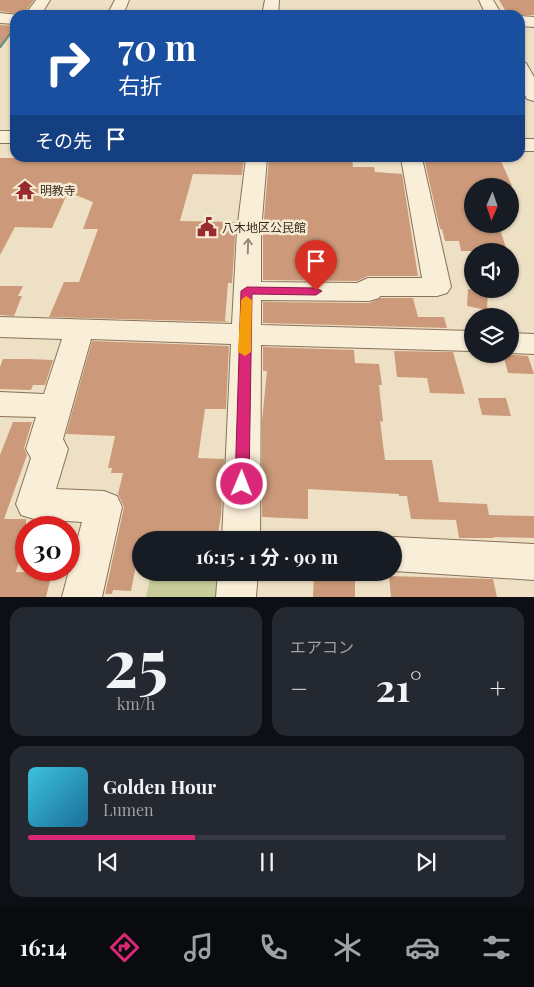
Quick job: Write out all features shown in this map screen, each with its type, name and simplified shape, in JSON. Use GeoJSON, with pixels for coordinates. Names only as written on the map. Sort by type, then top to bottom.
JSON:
{"type":"FeatureCollection","features":[{"type":"Feature","properties":{"kind":"street"},"geometry":{"type":"LineString","coordinates":[[525,77],[534,95]]}},
{"type":"Feature","properties":{"kind":"street"},"geometry":{"type":"LineString","coordinates":[[241,531],[249,231],[256,162]]}},
{"type":"Feature","properties":{"kind":"street"},"geometry":{"type":"LineString","coordinates":[[247,291],[369,292],[368,287],[437,287],[413,162]]}},
{"type":"Feature","properties":{"kind":"street"},"geometry":{"type":"LineString","coordinates":[[0,327],[464,341]]}},
{"type":"Feature","properties":{"kind":"street"},"geometry":{"type":"LineString","coordinates":[[79,330],[43,449],[51,449],[34,504],[104,507],[82,597]]}},
{"type":"Feature","properties":{"kind":"street"},"geometry":{"type":"LineString","coordinates":[[519,343],[534,344]]}},
{"type":"Feature","properties":{"kind":"street"},"geometry":{"type":"LineString","coordinates":[[0,404],[57,406]]}},
{"type":"Feature","properties":{"kind":"street"},"geometry":{"type":"LineString","coordinates":[[402,554],[534,562]]}},
{"type":"Feature","properties":{"kind":"street"},"geometry":{"type":"LineString","coordinates":[[236,597],[237,581]]}},
{"type":"Feature","properties":{"kind":"green space"},"geometry":{"type":"Polygon","coordinates":[[[149,581],[229,581],[227,597],[146,597],[149,581]]]}},
{"type":"Feature","properties":{"kind":"building"},"geometry":{"type":"Polygon","coordinates":[[[0,0],[34,0],[27,10],[10,10],[10,13],[0,11],[0,0]]]}},
{"type":"Feature","properties":{"kind":"building"},"geometry":{"type":"Polygon","coordinates":[[[499,0],[534,0],[534,15],[525,15],[525,10],[505,10],[499,0]]]}},
{"type":"Feature","properties":{"kind":"building"},"geometry":{"type":"Polygon","coordinates":[[[0,25],[10,26],[10,32],[0,45],[0,25]]]}},
{"type":"Feature","properties":{"kind":"building"},"geometry":{"type":"Polygon","coordinates":[[[0,158],[10,158],[10,162],[244,162],[242,175],[193,174],[180,221],[236,222],[232,283],[228,283],[225,321],[230,322],[49,317],[64,282],[79,282],[98,229],[83,229],[93,202],[68,192],[52,228],[15,227],[0,255],[0,158]]]}},
{"type":"Feature","properties":{"kind":"building"},"geometry":{"type":"Polygon","coordinates":[[[269,162],[352,162],[353,167],[374,167],[375,172],[402,174],[418,276],[368,276],[357,281],[263,280],[263,231],[269,162]]]}},
{"type":"Feature","properties":{"kind":"building"},"geometry":{"type":"Polygon","coordinates":[[[425,162],[501,162],[508,178],[464,178],[464,233],[501,233],[504,243],[464,243],[464,251],[461,251],[459,241],[445,241],[442,229],[440,229],[425,162]]]}},
{"type":"Feature","properties":{"kind":"building"},"geometry":{"type":"Polygon","coordinates":[[[0,286],[23,286],[18,296],[22,296],[14,316],[0,315],[0,286]]]}},
{"type":"Feature","properties":{"kind":"building"},"geometry":{"type":"Polygon","coordinates":[[[381,298],[413,298],[418,317],[444,317],[447,328],[263,323],[263,302],[369,303],[381,298]]]}},
{"type":"Feature","properties":{"kind":"building"},"geometry":{"type":"Polygon","coordinates":[[[467,298],[488,298],[487,308],[467,306],[467,298]]]}},
{"type":"Feature","properties":{"kind":"building"},"geometry":{"type":"Polygon","coordinates":[[[92,341],[229,346],[226,409],[205,409],[198,458],[224,459],[218,531],[132,531],[133,581],[131,591],[113,590],[112,594],[105,594],[124,507],[118,494],[123,473],[111,473],[112,468],[108,468],[115,436],[66,434],[92,341]]]}},
{"type":"Feature","properties":{"kind":"building"},"geometry":{"type":"Polygon","coordinates":[[[263,347],[354,350],[355,363],[379,364],[382,385],[379,385],[383,422],[380,421],[385,460],[432,460],[439,502],[487,504],[489,515],[534,516],[534,538],[459,538],[456,520],[411,519],[407,496],[399,496],[399,494],[308,489],[308,519],[262,517],[262,421],[267,371],[263,371],[263,347]]]}},
{"type":"Feature","properties":{"kind":"building"},"geometry":{"type":"Polygon","coordinates":[[[394,351],[453,352],[465,394],[430,393],[427,378],[397,377],[394,351]]]}},
{"type":"Feature","properties":{"kind":"building"},"geometry":{"type":"Polygon","coordinates":[[[519,355],[528,356],[534,374],[508,373],[505,363],[519,363],[519,355]]]}},
{"type":"Feature","properties":{"kind":"building"},"geometry":{"type":"Polygon","coordinates":[[[3,359],[53,360],[45,385],[33,385],[31,390],[0,389],[0,367],[3,359]]]}},
{"type":"Feature","properties":{"kind":"building"},"geometry":{"type":"Polygon","coordinates":[[[478,398],[506,398],[511,416],[482,415],[478,398]]]}},
{"type":"Feature","properties":{"kind":"building"},"geometry":{"type":"Polygon","coordinates":[[[13,422],[32,422],[24,448],[27,455],[4,519],[15,519],[15,581],[50,581],[46,597],[0,597],[0,455],[13,422]]]}},
{"type":"Feature","properties":{"kind":"building"},"geometry":{"type":"Polygon","coordinates":[[[402,576],[493,579],[497,597],[391,597],[389,581],[402,581],[402,576]]]}},
{"type":"Feature","properties":{"kind":"building"},"geometry":{"type":"Polygon","coordinates":[[[314,581],[355,581],[355,597],[313,597],[314,581]]]}},
{"type":"Feature","properties":{"kind":"waterway"},"geometry":{"type":"LineString","coordinates":[[0,47],[10,34]]}},
{"type":"Feature","properties":{"kind":"slow traffic"},"geometry":{"type":"LineString","coordinates":[[245,352],[246,300]]}},
{"type":"Feature","properties":{"kind":"place","name":"明教寺"},"geometry":{"type":"Point","coordinates":[25,190]}},
{"type":"Feature","properties":{"kind":"place","name":"八木地区公民館"},"geometry":{"type":"Point","coordinates":[207,227]}},
{"type":"Feature","properties":{"kind":"route"},"geometry":{"type":"LineString","coordinates":[[242,484],[247,291],[316,291]]}}]}
